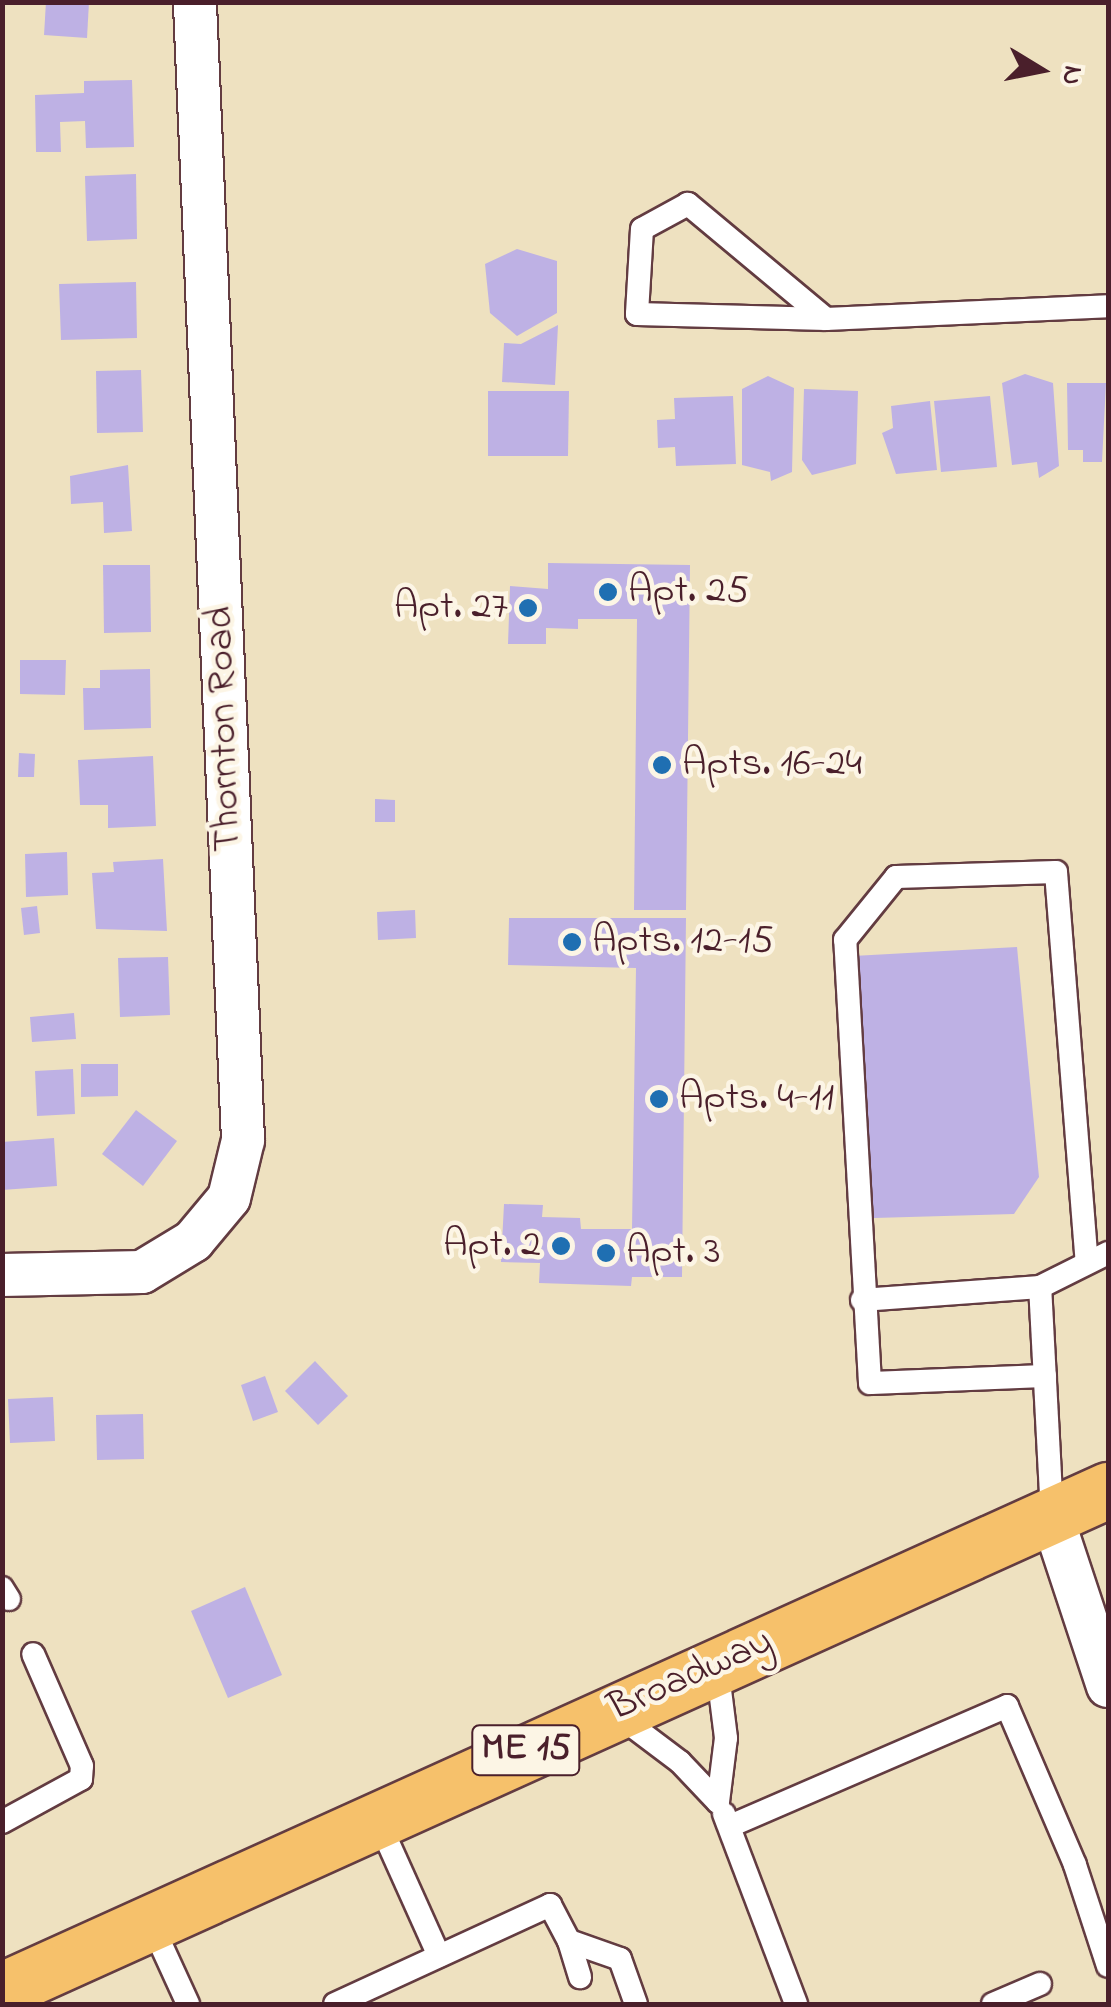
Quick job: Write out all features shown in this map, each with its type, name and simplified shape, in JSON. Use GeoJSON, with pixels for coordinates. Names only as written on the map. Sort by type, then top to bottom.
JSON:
{"type":"FeatureCollection","features":[{"type":"Feature","properties":{"kind":"main road","name":"Broadway"},"geometry":{"type":"LineString","coordinates":[[2,1990],[1108,1490]]}},
{"type":"Feature","properties":{"kind":"street","name":"Thornton Road"},"geometry":{"type":"LineString","coordinates":[[2,1275],[142,1272],[193,1241],[229,1198],[242,1140],[194,2]]}},
{"type":"Feature","properties":{"kind":"street"},"geometry":{"type":"LineString","coordinates":[[1052,1517],[1108,1686]]}},
{"type":"Feature","properties":{"kind":"lane"},"geometry":{"type":"LineString","coordinates":[[826,319],[688,204],[642,230],[638,314],[826,319],[1108,306]]}},
{"type":"Feature","properties":{"kind":"lane"},"geometry":{"type":"LineString","coordinates":[[862,1300],[1040,1288],[1098,1257],[1056,872],[896,877],[845,940],[862,1300],[870,1383],[1045,1376]]}},
{"type":"Feature","properties":{"kind":"lane"},"geometry":{"type":"LineString","coordinates":[[1040,1288],[1052,1517]]}},
{"type":"Feature","properties":{"kind":"lane"},"geometry":{"type":"LineString","coordinates":[[2,1822],[80,1779],[82,1766],[33,1654]]}},
{"type":"Feature","properties":{"kind":"lane"},"geometry":{"type":"LineString","coordinates":[[716,1664],[726,1738],[718,1802]]}},
{"type":"Feature","properties":{"kind":"lane"},"geometry":{"type":"LineString","coordinates":[[730,1826],[1007,1706],[1075,1865],[1108,1966]]}},
{"type":"Feature","properties":{"kind":"lane"},"geometry":{"type":"LineString","coordinates":[[612,1711],[680,1762],[718,1802],[796,2004]]}},
{"type":"Feature","properties":{"kind":"lane"},"geometry":{"type":"LineString","coordinates":[[378,1818],[438,1956]]}},
{"type":"Feature","properties":{"kind":"lane"},"geometry":{"type":"LineString","coordinates":[[335,2004],[550,1904],[569,1941],[590,1965],[620,1959],[636,2004]]}},
{"type":"Feature","properties":{"kind":"lane"},"geometry":{"type":"LineString","coordinates":[[151,1923],[188,2004]]}},
{"type":"Feature","properties":{"kind":"lane"},"geometry":{"type":"LineString","coordinates":[[992,2004],[1040,1984]]}},
{"type":"Feature","properties":{"kind":"building"},"geometry":{"type":"Polygon","coordinates":[[[46,2],[89,2],[87,38],[44,35],[46,2]]]}},
{"type":"Feature","properties":{"kind":"building"},"geometry":{"type":"Polygon","coordinates":[[[132,80],[134,147],[86,148],[85,121],[60,122],[61,152],[36,152],[35,95],[84,93],[84,81],[132,80]]]}},
{"type":"Feature","properties":{"kind":"building"},"geometry":{"type":"Polygon","coordinates":[[[136,174],[137,239],[87,241],[85,176],[136,174]]]}},
{"type":"Feature","properties":{"kind":"building"},"geometry":{"type":"Polygon","coordinates":[[[517,249],[557,261],[557,313],[517,336],[490,313],[485,264],[517,249]]]}},
{"type":"Feature","properties":{"kind":"building"},"geometry":{"type":"Polygon","coordinates":[[[136,282],[137,338],[61,340],[59,284],[136,282]]]}},
{"type":"Feature","properties":{"kind":"building"},"geometry":{"type":"Polygon","coordinates":[[[558,325],[555,385],[502,382],[504,343],[521,344],[558,325]]]}},
{"type":"Feature","properties":{"kind":"building"},"geometry":{"type":"Polygon","coordinates":[[[141,370],[143,432],[97,433],[96,371],[141,370]]]}},
{"type":"Feature","properties":{"kind":"building"},"geometry":{"type":"Polygon","coordinates":[[[1025,374],[1053,383],[1059,466],[1039,478],[1037,462],[1012,465],[1002,383],[1025,374]]]}},
{"type":"Feature","properties":{"kind":"building"},"geometry":{"type":"Polygon","coordinates":[[[768,376],[794,388],[792,472],[771,481],[770,472],[742,465],[742,389],[768,376]]]}},
{"type":"Feature","properties":{"kind":"building"},"geometry":{"type":"Polygon","coordinates":[[[1067,383],[1106,383],[1102,462],[1083,462],[1083,450],[1068,450],[1067,383]]]}},
{"type":"Feature","properties":{"kind":"building"},"geometry":{"type":"Polygon","coordinates":[[[804,389],[858,391],[856,464],[812,475],[802,460],[804,389]]]}},
{"type":"Feature","properties":{"kind":"building"},"geometry":{"type":"Polygon","coordinates":[[[488,391],[569,391],[568,456],[488,456],[488,391]]]}},
{"type":"Feature","properties":{"kind":"building"},"geometry":{"type":"Polygon","coordinates":[[[733,396],[736,464],[676,466],[675,447],[658,448],[657,420],[675,419],[674,398],[733,396]]]}},
{"type":"Feature","properties":{"kind":"building"},"geometry":{"type":"Polygon","coordinates":[[[990,396],[997,467],[941,472],[934,401],[990,396]]]}},
{"type":"Feature","properties":{"kind":"building"},"geometry":{"type":"Polygon","coordinates":[[[930,401],[937,470],[896,474],[882,433],[893,428],[891,406],[930,401]]]}},
{"type":"Feature","properties":{"kind":"building"},"geometry":{"type":"Polygon","coordinates":[[[128,465],[132,531],[104,533],[103,502],[71,504],[70,476],[128,465]]]}},
{"type":"Feature","properties":{"kind":"building","name":"Apts. 16-24"},"geometry":{"type":"Polygon","coordinates":[[[548,563],[690,565],[686,910],[634,910],[637,619],[578,619],[578,629],[546,628],[546,644],[508,644],[510,586],[548,589],[548,563]]]}},
{"type":"Feature","properties":{"kind":"building"},"geometry":{"type":"Polygon","coordinates":[[[103,565],[150,565],[151,632],[104,633],[103,565]]]}},
{"type":"Feature","properties":{"kind":"building"},"geometry":{"type":"Polygon","coordinates":[[[20,660],[66,660],[65,695],[20,694],[20,660]]]}},
{"type":"Feature","properties":{"kind":"building"},"geometry":{"type":"Polygon","coordinates":[[[150,669],[151,728],[84,730],[83,688],[100,688],[100,670],[150,669]]]}},
{"type":"Feature","properties":{"kind":"building"},"geometry":{"type":"Polygon","coordinates":[[[19,753],[35,754],[34,777],[18,777],[19,753]]]}},
{"type":"Feature","properties":{"kind":"building"},"geometry":{"type":"Polygon","coordinates":[[[153,756],[156,826],[108,828],[108,805],[80,805],[78,760],[153,756]]]}},
{"type":"Feature","properties":{"kind":"building"},"geometry":{"type":"Polygon","coordinates":[[[375,799],[395,800],[395,822],[375,822],[375,799]]]}},
{"type":"Feature","properties":{"kind":"building"},"geometry":{"type":"Polygon","coordinates":[[[67,852],[68,895],[26,897],[25,854],[67,852]]]}},
{"type":"Feature","properties":{"kind":"building"},"geometry":{"type":"Polygon","coordinates":[[[163,859],[167,931],[96,929],[92,873],[114,872],[113,862],[163,859]]]}},
{"type":"Feature","properties":{"kind":"building"},"geometry":{"type":"Polygon","coordinates":[[[37,906],[40,933],[24,935],[21,908],[37,906]]]}},
{"type":"Feature","properties":{"kind":"building"},"geometry":{"type":"Polygon","coordinates":[[[415,910],[416,938],[378,940],[377,912],[415,910]]]}},
{"type":"Feature","properties":{"kind":"building"},"geometry":{"type":"Polygon","coordinates":[[[509,918],[686,918],[682,1277],[632,1277],[631,1286],[539,1283],[540,1263],[501,1262],[504,1204],[543,1205],[542,1217],[580,1218],[581,1229],[632,1229],[636,968],[508,965],[509,918]]]}},
{"type":"Feature","properties":{"kind":"building"},"geometry":{"type":"Polygon","coordinates":[[[1017,947],[1039,1177],[1014,1214],[874,1218],[853,956],[1017,947]]]}},
{"type":"Feature","properties":{"kind":"building"},"geometry":{"type":"Polygon","coordinates":[[[168,957],[170,1015],[120,1017],[118,958],[168,957]]]}},
{"type":"Feature","properties":{"kind":"building"},"geometry":{"type":"Polygon","coordinates":[[[74,1013],[76,1039],[32,1042],[30,1017],[74,1013]]]}},
{"type":"Feature","properties":{"kind":"building"},"geometry":{"type":"Polygon","coordinates":[[[81,1064],[118,1064],[118,1096],[81,1097],[81,1064]]]}},
{"type":"Feature","properties":{"kind":"building"},"geometry":{"type":"Polygon","coordinates":[[[73,1069],[75,1114],[37,1116],[35,1071],[73,1069]]]}},
{"type":"Feature","properties":{"kind":"building"},"geometry":{"type":"Polygon","coordinates":[[[136,1110],[177,1141],[143,1186],[102,1154],[136,1110]]]}},
{"type":"Feature","properties":{"kind":"building"},"geometry":{"type":"Polygon","coordinates":[[[54,1138],[57,1186],[2,1190],[2,1142],[54,1138]]]}},
{"type":"Feature","properties":{"kind":"building"},"geometry":{"type":"Polygon","coordinates":[[[315,1361],[348,1396],[318,1425],[285,1391],[315,1361]]]}},
{"type":"Feature","properties":{"kind":"building"},"geometry":{"type":"Polygon","coordinates":[[[265,1376],[278,1412],[253,1421],[241,1385],[265,1376]]]}},
{"type":"Feature","properties":{"kind":"building"},"geometry":{"type":"Polygon","coordinates":[[[53,1397],[55,1441],[10,1443],[8,1399],[53,1397]]]}},
{"type":"Feature","properties":{"kind":"building"},"geometry":{"type":"Polygon","coordinates":[[[143,1414],[144,1459],[97,1460],[96,1415],[143,1414]]]}},
{"type":"Feature","properties":{"kind":"building"},"geometry":{"type":"Polygon","coordinates":[[[245,1587],[282,1675],[228,1698],[191,1611],[245,1587]]]}},
{"type":"Feature","properties":{"kind":"place","name":"Apt. 25"},"geometry":{"type":"Point","coordinates":[608,592]}},
{"type":"Feature","properties":{"kind":"place","name":"Apt. 27"},"geometry":{"type":"Point","coordinates":[528,608]}},
{"type":"Feature","properties":{"kind":"place","name":"Apts. 16-24"},"geometry":{"type":"Point","coordinates":[662,765]}},
{"type":"Feature","properties":{"kind":"place","name":"Apts. 12-15"},"geometry":{"type":"Point","coordinates":[572,942]}},
{"type":"Feature","properties":{"kind":"place","name":"Apts. 4-11"},"geometry":{"type":"Point","coordinates":[659,1099]}},
{"type":"Feature","properties":{"kind":"place","name":"Apt. 2"},"geometry":{"type":"Point","coordinates":[561,1246]}},
{"type":"Feature","properties":{"kind":"place","name":"Apt. 3"},"geometry":{"type":"Point","coordinates":[606,1253]}}]}
